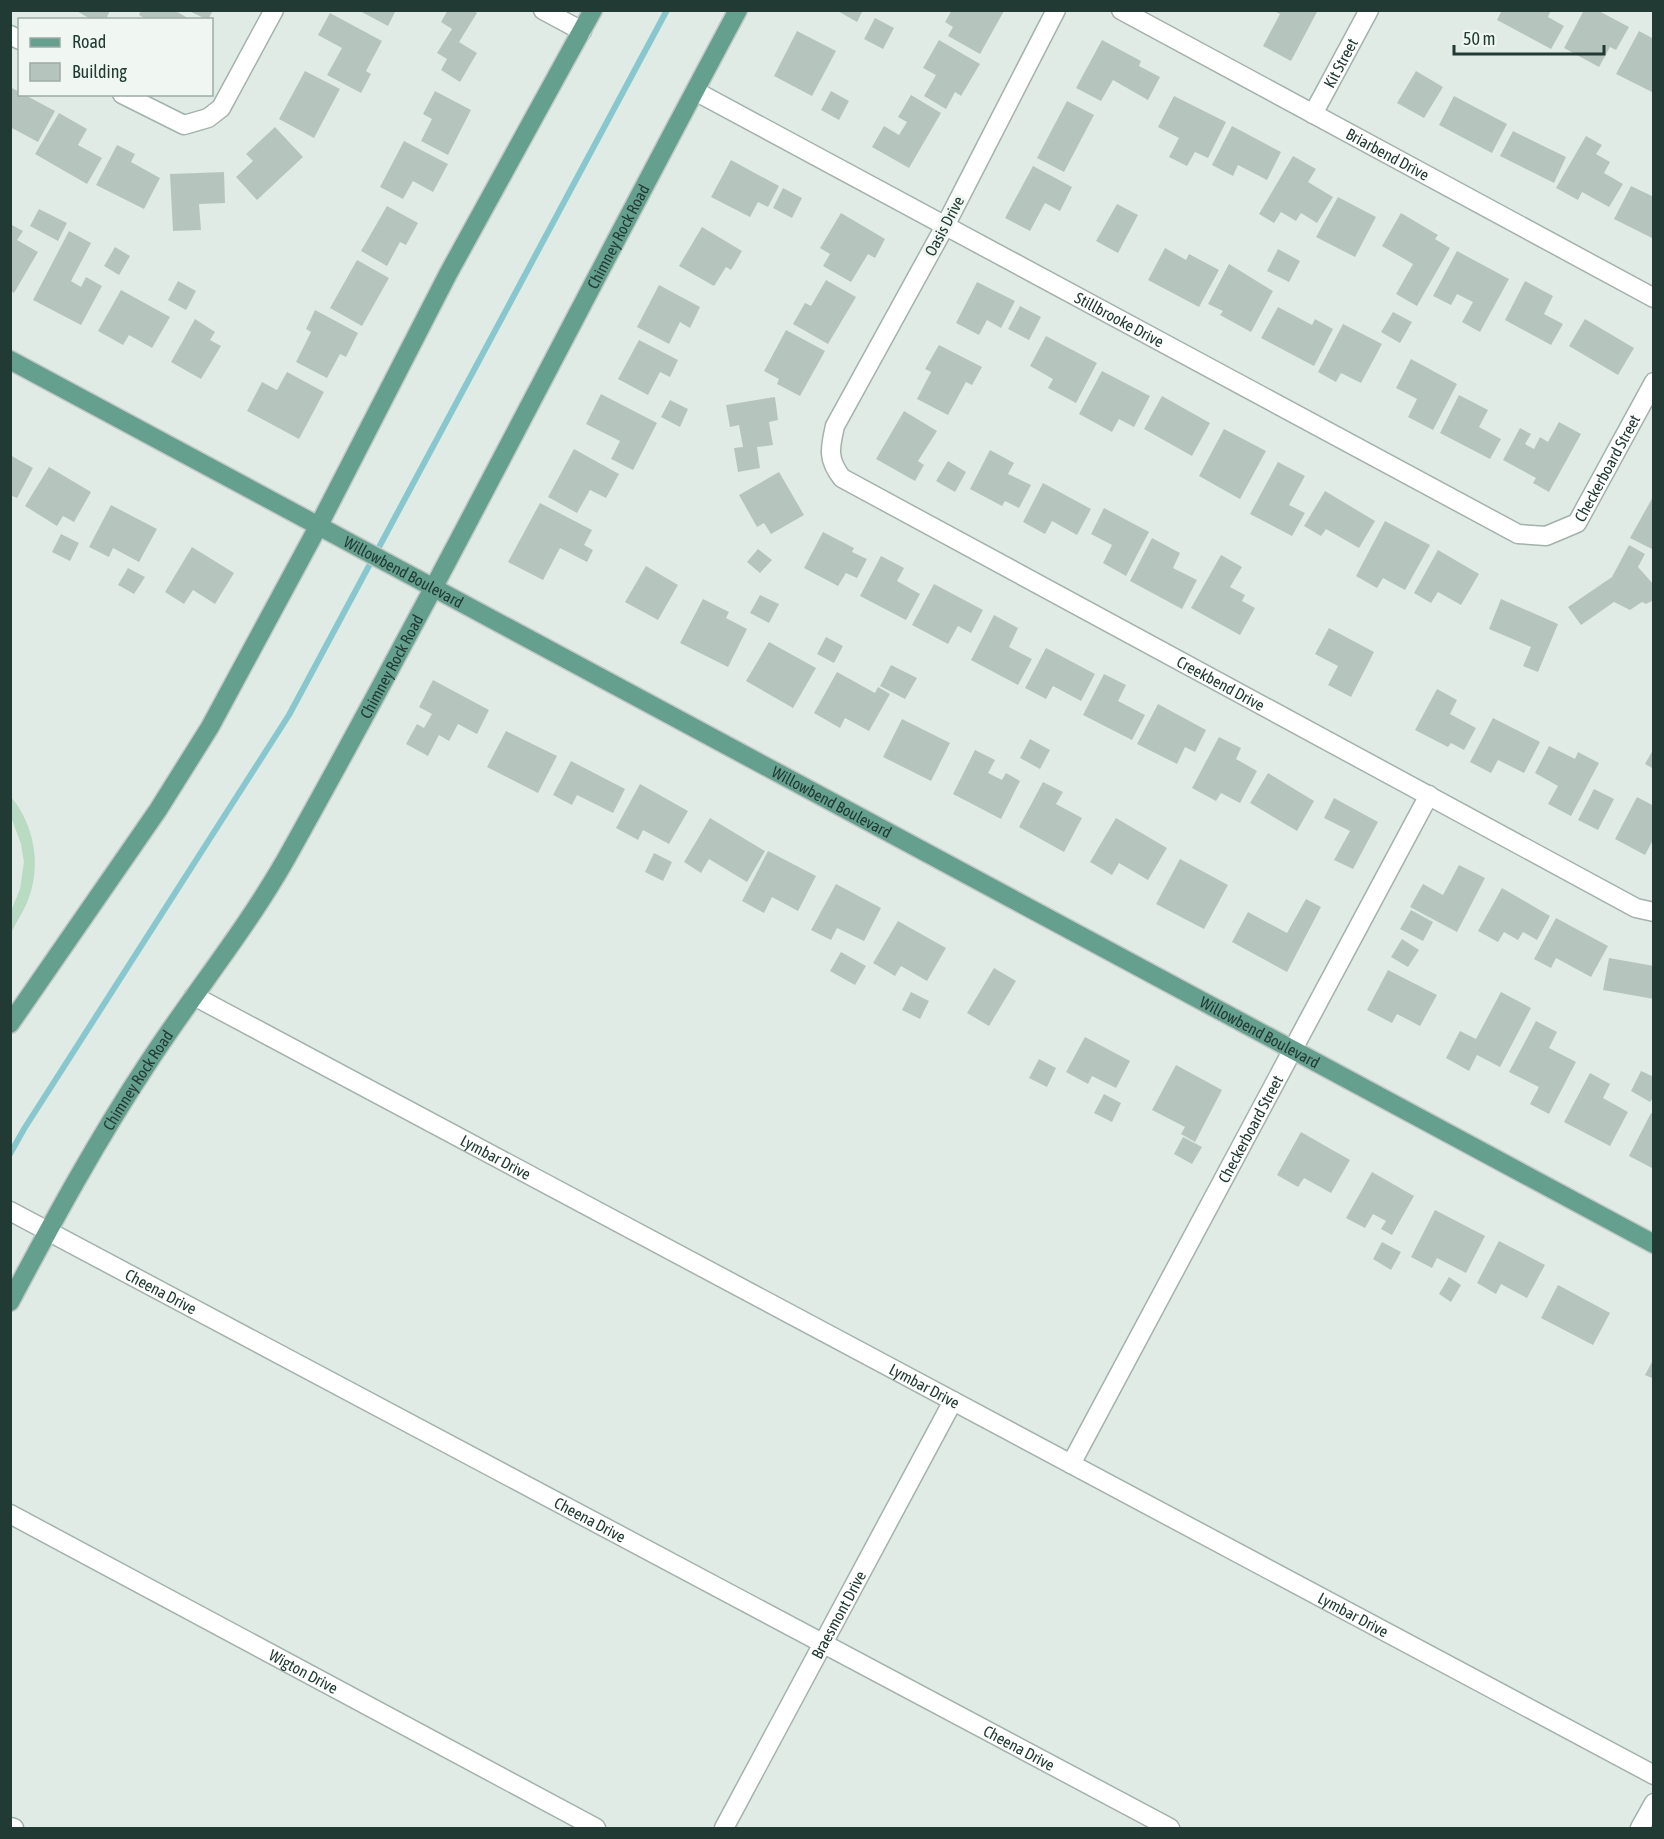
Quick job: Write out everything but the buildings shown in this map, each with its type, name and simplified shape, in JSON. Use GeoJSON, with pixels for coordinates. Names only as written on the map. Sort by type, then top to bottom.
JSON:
{"type":"FeatureCollection","features":[{"type":"Feature","properties":{"kind":"main road"},"geometry":{"type":"LineString","coordinates":[[10,1024],[158,810],[210,727],[319,525],[448,274],[593,10]]}},
{"type":"Feature","properties":{"kind":"main road","name":"Chimney Rock Road"},"geometry":{"type":"LineString","coordinates":[[10,1302],[104,1131],[194,996],[243,930],[284,862],[738,10]]}},
{"type":"Feature","properties":{"kind":"main road","name":"Willowbend Boulevard"},"geometry":{"type":"LineString","coordinates":[[10,360],[1653,1244]]}},
{"type":"Feature","properties":{"kind":"street"},"geometry":{"type":"LineString","coordinates":[[126,96],[183,125],[208,118],[221,108],[228,97],[274,10]]}},
{"type":"Feature","properties":{"kind":"street"},"geometry":{"type":"LineString","coordinates":[[543,10],[582,31]]}},
{"type":"Feature","properties":{"kind":"street","name":"Oasis Drive"},"geometry":{"type":"LineString","coordinates":[[832,440],[835,426],[945,226],[1056,10]]}},
{"type":"Feature","properties":{"kind":"street","name":"Briarbend Drive"},"geometry":{"type":"LineString","coordinates":[[1121,10],[1653,298]]}},
{"type":"Feature","properties":{"kind":"street","name":"Kit Street"},"geometry":{"type":"LineString","coordinates":[[1313,114],[1369,10]]}},
{"type":"Feature","properties":{"kind":"street","name":"Stillbrooke Drive"},"geometry":{"type":"LineString","coordinates":[[695,91],[1518,534],[1546,536]]}},
{"type":"Feature","properties":{"kind":"street","name":"Checkerboard Street"},"geometry":{"type":"LineString","coordinates":[[1546,536],[1577,523],[1653,382]]}},
{"type":"Feature","properties":{"kind":"street","name":"Creekbend Drive"},"geometry":{"type":"LineString","coordinates":[[832,440],[832,466],[842,478],[1645,910]]}},
{"type":"Feature","properties":{"kind":"street","name":"Checkerboard Street"},"geometry":{"type":"LineString","coordinates":[[1071,1464],[1429,795]]}},
{"type":"Feature","properties":{"kind":"street","name":"Lymbar Drive"},"geometry":{"type":"LineString","coordinates":[[194,996],[1653,1775]]}},
{"type":"Feature","properties":{"kind":"street","name":"Cheena Drive"},"geometry":{"type":"LineString","coordinates":[[14,1213],[1170,1828]]}},
{"type":"Feature","properties":{"kind":"street","name":"Braesmont Drive"},"geometry":{"type":"LineString","coordinates":[[724,1828],[954,1401]]}},
{"type":"Feature","properties":{"kind":"street","name":"Wigton Drive"},"geometry":{"type":"LineString","coordinates":[[10,1514],[596,1828]]}},
{"type":"Feature","properties":{"kind":"street"},"geometry":{"type":"LineString","coordinates":[[1640,1828],[1653,1803]]}},
{"type":"Feature","properties":{"kind":"green space"},"geometry":{"type":"Polygon","coordinates":[[[11,797],[30,832],[35,860],[28,900],[11,933],[11,911],[20,889],[24,862],[21,844],[11,817],[11,797]]]}},
{"type":"Feature","properties":{"kind":"waterway"},"geometry":{"type":"LineString","coordinates":[[10,1154],[289,715],[667,10]]}}]}
